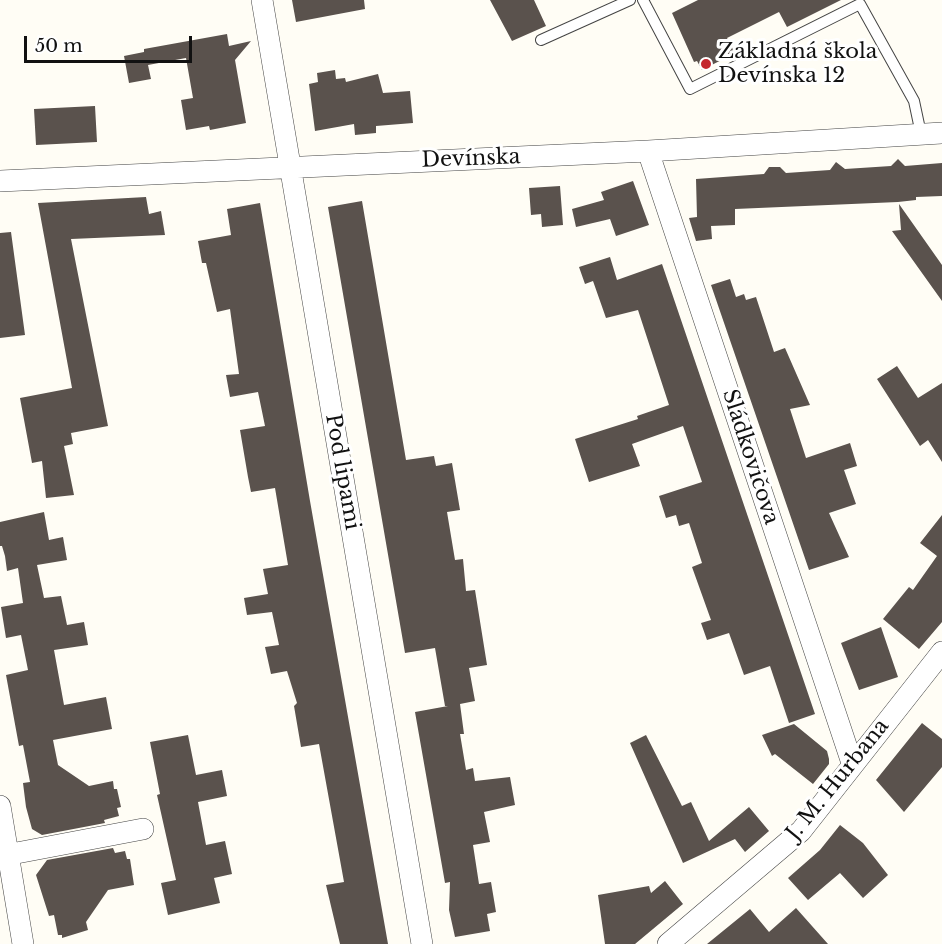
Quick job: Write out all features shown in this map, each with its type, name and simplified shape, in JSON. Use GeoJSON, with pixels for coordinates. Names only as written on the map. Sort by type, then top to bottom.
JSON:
{"type":"FeatureCollection","features":[{"type":"Feature","properties":{"kind":"street","name":"Pod lipami"},"geometry":{"type":"LineString","coordinates":[[262,0],[422,944]]}},
{"type":"Feature","properties":{"kind":"street","name":"Devínska"},"geometry":{"type":"LineString","coordinates":[[0,181],[289,166],[648,152],[942,133]]}},
{"type":"Feature","properties":{"kind":"street","name":"Sládkovičova"},"geometry":{"type":"LineString","coordinates":[[648,152],[852,763]]}},
{"type":"Feature","properties":{"kind":"street","name":"J. M. Hurbana"},"geometry":{"type":"LineString","coordinates":[[668,944],[801,831],[852,763],[942,652]]}},
{"type":"Feature","properties":{"kind":"street"},"geometry":{"type":"LineString","coordinates":[[0,806],[6,855],[23,944]]}},
{"type":"Feature","properties":{"kind":"street"},"geometry":{"type":"LineString","coordinates":[[6,855],[143,829]]}},
{"type":"Feature","properties":{"kind":"lane"},"geometry":{"type":"LineString","coordinates":[[541,40],[630,0]]}},
{"type":"Feature","properties":{"kind":"lane"},"geometry":{"type":"LineString","coordinates":[[643,0],[690,89],[862,1],[914,101],[921,134]]}},
{"type":"Feature","properties":{"kind":"building"},"geometry":{"type":"Polygon","coordinates":[[[292,0],[364,0],[365,9],[296,22],[292,0]]]}},
{"type":"Feature","properties":{"kind":"building"},"geometry":{"type":"Polygon","coordinates":[[[490,0],[534,0],[546,26],[512,41],[490,0]]]}},
{"type":"Feature","properties":{"kind":"building"},"geometry":{"type":"Polygon","coordinates":[[[698,0],[841,0],[787,27],[779,12],[727,38],[735,53],[702,70],[697,61],[694,62],[672,13],[698,0]]]}},
{"type":"Feature","properties":{"kind":"building"},"geometry":{"type":"Polygon","coordinates":[[[227,34],[229,46],[251,41],[235,60],[246,123],[210,130],[209,126],[186,130],[181,100],[193,98],[186,58],[148,65],[151,79],[129,83],[124,56],[144,52],[144,49],[227,34]]]}},
{"type":"Feature","properties":{"kind":"building"},"geometry":{"type":"Polygon","coordinates":[[[335,70],[336,79],[345,78],[346,82],[378,74],[383,93],[410,91],[413,123],[376,126],[376,133],[355,135],[354,124],[315,131],[309,84],[318,82],[317,73],[335,70]]]}},
{"type":"Feature","properties":{"kind":"building"},"geometry":{"type":"Polygon","coordinates":[[[95,106],[97,142],[36,145],[34,109],[95,106]]]}},
{"type":"Feature","properties":{"kind":"building"},"geometry":{"type":"Polygon","coordinates":[[[898,159],[905,166],[942,163],[942,196],[916,197],[916,200],[898,202],[735,209],[735,225],[711,226],[712,239],[696,241],[689,218],[697,217],[696,179],[764,174],[769,167],[780,167],[786,173],[830,170],[836,162],[845,169],[891,166],[898,159]]]}},
{"type":"Feature","properties":{"kind":"building"},"geometry":{"type":"Polygon","coordinates":[[[633,181],[649,225],[616,236],[610,219],[576,227],[572,209],[604,200],[601,192],[633,181]]]}},
{"type":"Feature","properties":{"kind":"building"},"geometry":{"type":"Polygon","coordinates":[[[560,186],[563,225],[542,227],[541,214],[531,215],[529,188],[560,186]]]}},
{"type":"Feature","properties":{"kind":"building"},"geometry":{"type":"Polygon","coordinates":[[[146,197],[149,214],[161,211],[165,235],[71,239],[108,426],[71,433],[73,444],[64,446],[74,495],[46,498],[42,461],[32,463],[20,398],[72,388],[38,203],[146,197]]]}},
{"type":"Feature","properties":{"kind":"building"},"geometry":{"type":"Polygon","coordinates":[[[362,201],[406,460],[434,456],[436,466],[452,463],[460,510],[447,512],[455,560],[463,559],[466,591],[475,590],[487,665],[469,668],[475,701],[460,704],[464,734],[460,734],[466,770],[473,768],[475,781],[510,777],[515,805],[484,812],[490,842],[473,845],[479,884],[491,882],[496,912],[487,914],[490,931],[455,937],[449,910],[450,882],[445,883],[415,712],[448,706],[445,706],[435,648],[405,653],[328,207],[362,201]]]}},
{"type":"Feature","properties":{"kind":"building"},"geometry":{"type":"Polygon","coordinates":[[[260,203],[388,944],[340,944],[326,885],[344,882],[319,744],[301,747],[294,706],[297,703],[287,671],[271,674],[265,647],[279,645],[272,612],[247,615],[244,598],[268,594],[263,569],[288,565],[275,488],[251,492],[248,477],[240,430],[265,426],[258,392],[230,397],[226,375],[239,374],[230,309],[217,312],[206,263],[202,263],[198,241],[231,235],[227,209],[260,203]]]}},
{"type":"Feature","properties":{"kind":"building"},"geometry":{"type":"Polygon","coordinates":[[[899,204],[942,265],[942,301],[892,231],[901,230],[899,204]]]}},
{"type":"Feature","properties":{"kind":"building"},"geometry":{"type":"Polygon","coordinates":[[[11,232],[25,335],[0,338],[0,233],[11,232]]]}},
{"type":"Feature","properties":{"kind":"building"},"geometry":{"type":"Polygon","coordinates":[[[610,257],[617,280],[662,264],[815,714],[789,723],[770,666],[744,675],[729,633],[707,640],[701,623],[711,620],[692,567],[702,563],[689,523],[679,526],[676,515],[666,518],[659,496],[702,482],[683,426],[632,444],[640,466],[589,482],[575,439],[638,419],[637,416],[669,405],[638,310],[606,318],[593,281],[585,284],[579,267],[610,257]]]}},
{"type":"Feature","properties":{"kind":"building"},"geometry":{"type":"Polygon","coordinates":[[[730,279],[736,297],[744,294],[746,300],[756,297],[774,352],[785,348],[810,405],[790,409],[806,458],[850,443],[857,466],[844,470],[856,504],[829,513],[849,557],[809,570],[711,285],[730,279]]]}},
{"type":"Feature","properties":{"kind":"building"},"geometry":{"type":"Polygon","coordinates":[[[897,366],[918,398],[942,383],[942,462],[928,440],[920,446],[877,379],[897,366]]]}},
{"type":"Feature","properties":{"kind":"building"},"geometry":{"type":"Polygon","coordinates":[[[44,512],[49,540],[63,537],[67,560],[37,565],[44,598],[61,596],[67,625],[84,622],[88,645],[54,650],[64,705],[106,697],[112,729],[53,740],[58,765],[89,786],[113,781],[121,807],[117,808],[119,816],[104,820],[105,823],[42,835],[32,829],[26,807],[23,783],[30,782],[23,745],[19,746],[6,675],[28,670],[21,635],[6,638],[1,607],[23,603],[18,568],[7,571],[5,556],[0,546],[0,522],[44,512]]]}},
{"type":"Feature","properties":{"kind":"building"},"geometry":{"type":"Polygon","coordinates":[[[942,515],[942,622],[919,649],[883,619],[909,587],[913,590],[937,556],[920,543],[942,515]]]}},
{"type":"Feature","properties":{"kind":"building"},"geometry":{"type":"Polygon","coordinates":[[[881,627],[898,677],[859,690],[841,643],[881,627]]]}},
{"type":"Feature","properties":{"kind":"building"},"geometry":{"type":"Polygon","coordinates":[[[922,723],[942,739],[942,767],[904,812],[876,780],[922,723]]]}},
{"type":"Feature","properties":{"kind":"building"},"geometry":{"type":"Polygon","coordinates":[[[794,724],[827,751],[829,764],[813,784],[775,754],[772,756],[762,735],[794,724]]]}},
{"type":"Feature","properties":{"kind":"building"},"geometry":{"type":"Polygon","coordinates":[[[188,735],[196,775],[222,770],[227,796],[198,802],[206,845],[225,841],[232,874],[214,878],[220,903],[168,915],[161,883],[176,880],[157,795],[160,794],[150,742],[188,735]]]}},
{"type":"Feature","properties":{"kind":"building"},"geometry":{"type":"Polygon","coordinates":[[[646,735],[682,806],[691,802],[709,841],[749,807],[769,831],[745,852],[735,839],[683,863],[630,743],[646,735]]]}},
{"type":"Feature","properties":{"kind":"building"},"geometry":{"type":"Polygon","coordinates":[[[840,825],[863,843],[888,875],[863,898],[840,873],[808,900],[788,878],[820,850],[840,825]]]}},
{"type":"Feature","properties":{"kind":"building"},"geometry":{"type":"Polygon","coordinates":[[[113,848],[115,853],[125,851],[127,859],[130,859],[134,885],[108,890],[86,922],[88,930],[62,938],[62,935],[58,935],[54,915],[49,916],[36,875],[47,860],[113,848]]]}},
{"type":"Feature","properties":{"kind":"building"},"geometry":{"type":"Polygon","coordinates":[[[665,881],[683,904],[635,944],[605,944],[598,895],[649,886],[651,893],[665,881]]]}},
{"type":"Feature","properties":{"kind":"building"},"geometry":{"type":"Polygon","coordinates":[[[796,908],[828,944],[707,944],[750,909],[769,932],[796,908]]]}},
{"type":"Feature","properties":{"kind":"place","name":"Základná škola Devínska 12"},"geometry":{"type":"Point","coordinates":[706,64]}}]}
